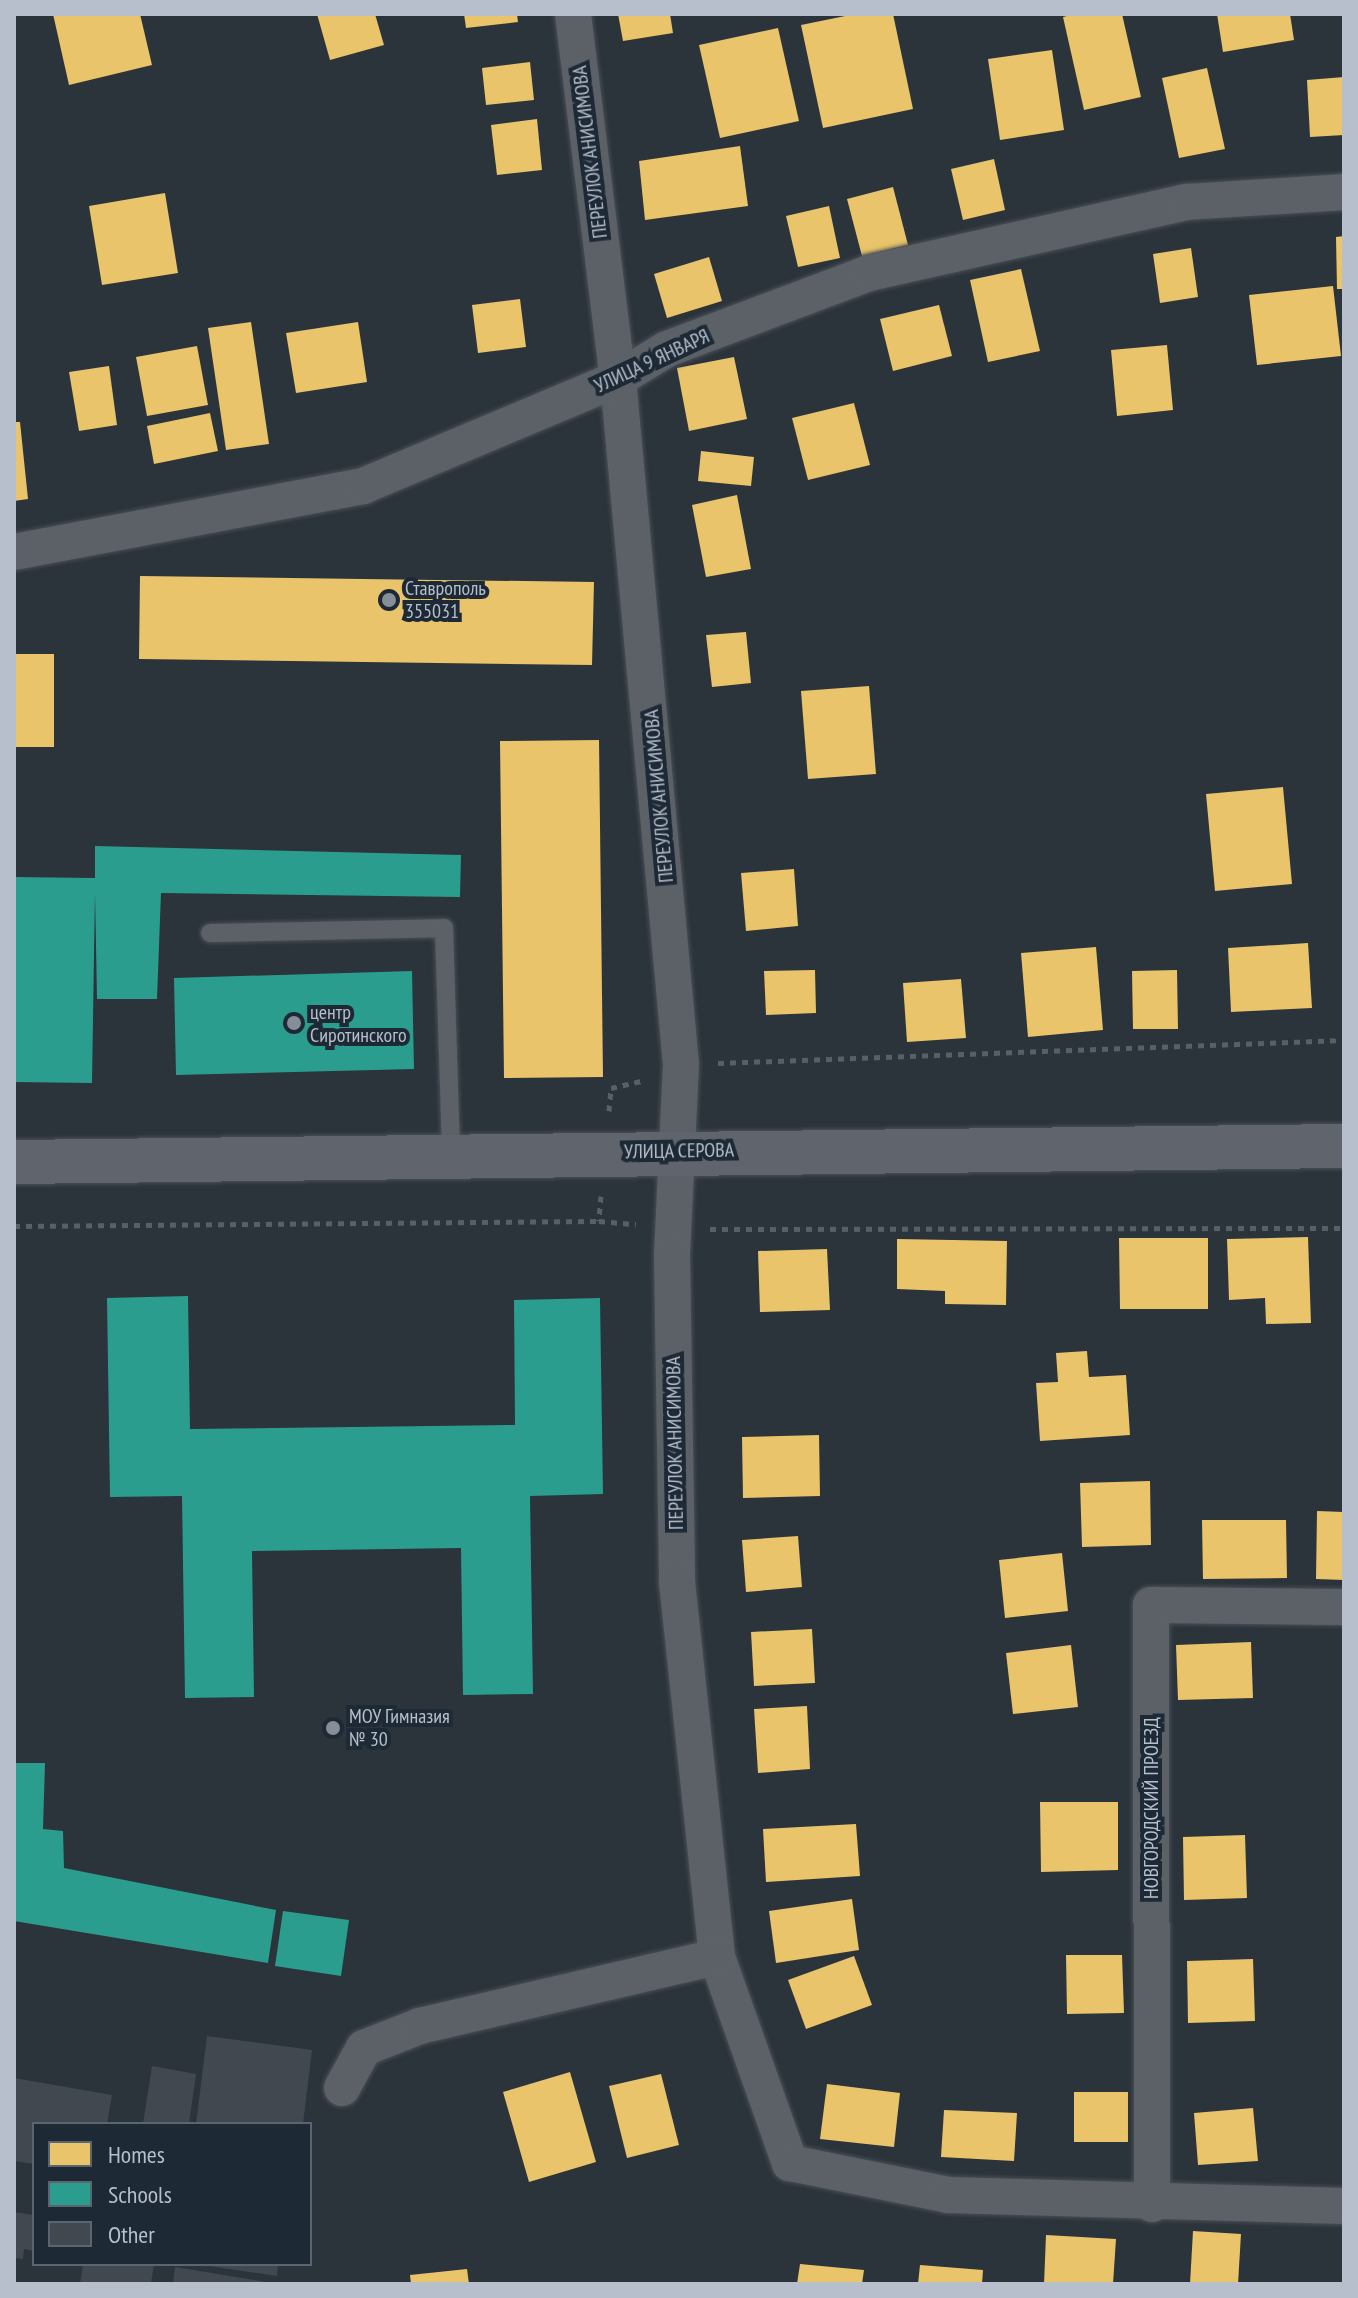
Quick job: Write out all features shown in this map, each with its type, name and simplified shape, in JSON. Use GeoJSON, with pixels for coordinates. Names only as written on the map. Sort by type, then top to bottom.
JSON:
{"type":"FeatureCollection","features":[{"type":"Feature","properties":{"kind":"main road","name":"УЛИЦА СЕРОВА"},"geometry":{"type":"LineString","coordinates":[[14,1162],[678,1151],[1344,1146]]}},
{"type":"Feature","properties":{"kind":"street","name":"ПЕРЕУЛОК АНИСИМОВА"},"geometry":{"type":"LineString","coordinates":[[573,14],[618,379],[680,1049],[672,1255],[677,1582],[717,1957],[790,2163],[948,2195],[1152,2204]]}},
{"type":"Feature","properties":{"kind":"street","name":"УЛИЦА 9 ЯНВАРЯ"},"geometry":{"type":"LineString","coordinates":[[14,552],[363,486],[618,379],[667,349],[869,273],[1186,202],[1344,192]]}},
{"type":"Feature","properties":{"kind":"street","name":"НОВГОРОДСКИЙ ПРОЕЗД"},"geometry":{"type":"LineString","coordinates":[[1152,2204],[1151,1605],[1344,1607]]}},
{"type":"Feature","properties":{"kind":"street"},"geometry":{"type":"LineString","coordinates":[[342,2088],[364,2048],[420,2026],[717,1957]]}},
{"type":"Feature","properties":{"kind":"street"},"geometry":{"type":"LineString","coordinates":[[1152,2204],[1344,2206]]}},
{"type":"Feature","properties":{"kind":"lane"},"geometry":{"type":"LineString","coordinates":[[210,933],[444,928],[451,1155]]}},
{"type":"Feature","properties":{"kind":"path"},"geometry":{"type":"LineString","coordinates":[[14,1226],[599,1221]]}},
{"type":"Feature","properties":{"kind":"building: Homes"},"geometry":{"type":"Polygon","coordinates":[[[53,14],[140,14],[152,65],[69,85],[53,14]]]}},
{"type":"Feature","properties":{"kind":"building: Homes"},"geometry":{"type":"Polygon","coordinates":[[[317,14],[375,14],[384,45],[330,60],[317,14]]]}},
{"type":"Feature","properties":{"kind":"building: Homes"},"geometry":{"type":"Polygon","coordinates":[[[464,14],[517,14],[518,22],[466,28],[464,14]]]}},
{"type":"Feature","properties":{"kind":"building: Homes"},"geometry":{"type":"Polygon","coordinates":[[[618,14],[670,14],[673,33],[623,41],[618,14]]]}},
{"type":"Feature","properties":{"kind":"building: Homes"},"geometry":{"type":"Polygon","coordinates":[[[855,14],[893,14],[913,109],[823,128],[801,25],[855,14]]]}},
{"type":"Feature","properties":{"kind":"building: Homes"},"geometry":{"type":"Polygon","coordinates":[[[1122,14],[1141,97],[1084,110],[1063,17],[1122,14]]]}},
{"type":"Feature","properties":{"kind":"building: Homes"},"geometry":{"type":"Polygon","coordinates":[[[1217,14],[1290,14],[1294,40],[1223,52],[1217,14]]]}},
{"type":"Feature","properties":{"kind":"building: Homes"},"geometry":{"type":"Polygon","coordinates":[[[778,28],[799,121],[720,138],[699,45],[778,28]]]}},
{"type":"Feature","properties":{"kind":"building: Homes"},"geometry":{"type":"Polygon","coordinates":[[[1052,50],[1064,130],[1000,140],[988,59],[1052,50]]]}},
{"type":"Feature","properties":{"kind":"building: Homes"},"geometry":{"type":"Polygon","coordinates":[[[530,62],[534,100],[486,105],[482,68],[530,62]]]}},
{"type":"Feature","properties":{"kind":"building: Homes"},"geometry":{"type":"Polygon","coordinates":[[[1207,68],[1225,149],[1179,158],[1162,78],[1207,68]]]}},
{"type":"Feature","properties":{"kind":"building: Homes"},"geometry":{"type":"Polygon","coordinates":[[[1344,77],[1344,135],[1310,137],[1307,80],[1344,77]]]}},
{"type":"Feature","properties":{"kind":"building: Homes"},"geometry":{"type":"Polygon","coordinates":[[[537,119],[542,170],[497,175],[491,125],[537,119]]]}},
{"type":"Feature","properties":{"kind":"building: Homes"},"geometry":{"type":"Polygon","coordinates":[[[740,146],[748,206],[645,220],[639,161],[740,146]]]}},
{"type":"Feature","properties":{"kind":"building: Homes"},"geometry":{"type":"Polygon","coordinates":[[[994,159],[1005,210],[963,220],[951,169],[994,159]]]}},
{"type":"Feature","properties":{"kind":"building: Homes"},"geometry":{"type":"Polygon","coordinates":[[[893,187],[908,245],[862,256],[847,199],[893,187]]]}},
{"type":"Feature","properties":{"kind":"building: Homes"},"geometry":{"type":"Polygon","coordinates":[[[165,193],[178,273],[102,285],[89,206],[165,193]]]}},
{"type":"Feature","properties":{"kind":"building: Homes"},"geometry":{"type":"Polygon","coordinates":[[[829,206],[840,258],[798,267],[786,216],[829,206]]]}},
{"type":"Feature","properties":{"kind":"building: Homes"},"geometry":{"type":"Polygon","coordinates":[[[1344,236],[1344,289],[1337,289],[1336,237],[1344,236]]]}},
{"type":"Feature","properties":{"kind":"building: Homes"},"geometry":{"type":"Polygon","coordinates":[[[1191,248],[1198,297],[1160,303],[1153,254],[1191,248]]]}},
{"type":"Feature","properties":{"kind":"building: Homes"},"geometry":{"type":"Polygon","coordinates":[[[709,257],[722,301],[667,318],[654,274],[709,257]]]}},
{"type":"Feature","properties":{"kind":"building: Homes"},"geometry":{"type":"Polygon","coordinates":[[[1021,269],[1040,351],[988,362],[970,280],[1021,269]]]}},
{"type":"Feature","properties":{"kind":"building: Homes"},"geometry":{"type":"Polygon","coordinates":[[[1333,286],[1341,356],[1257,365],[1249,295],[1333,286]]]}},
{"type":"Feature","properties":{"kind":"building: Homes"},"geometry":{"type":"Polygon","coordinates":[[[520,299],[526,347],[478,353],[472,305],[520,299]]]}},
{"type":"Feature","properties":{"kind":"building: Homes"},"geometry":{"type":"Polygon","coordinates":[[[939,305],[952,356],[893,371],[880,319],[939,305]]]}},
{"type":"Feature","properties":{"kind":"building: Homes"},"geometry":{"type":"Polygon","coordinates":[[[251,322],[269,444],[226,450],[208,328],[251,322]]]}},
{"type":"Feature","properties":{"kind":"building: Homes"},"geometry":{"type":"Polygon","coordinates":[[[358,322],[367,382],[296,393],[286,333],[358,322]]]}},
{"type":"Feature","properties":{"kind":"building: Homes"},"geometry":{"type":"Polygon","coordinates":[[[1167,345],[1173,410],[1117,416],[1111,350],[1167,345]]]}},
{"type":"Feature","properties":{"kind":"building: Homes"},"geometry":{"type":"Polygon","coordinates":[[[197,346],[208,405],[147,416],[136,357],[197,346]]]}},
{"type":"Feature","properties":{"kind":"building: Homes"},"geometry":{"type":"Polygon","coordinates":[[[734,357],[747,419],[689,431],[677,368],[734,357]]]}},
{"type":"Feature","properties":{"kind":"building: Homes"},"geometry":{"type":"Polygon","coordinates":[[[109,366],[117,425],[79,431],[69,372],[109,366]]]}},
{"type":"Feature","properties":{"kind":"building: Homes"},"geometry":{"type":"Polygon","coordinates":[[[854,403],[870,465],[808,480],[792,418],[854,403]]]}},
{"type":"Feature","properties":{"kind":"building: Homes"},"geometry":{"type":"Polygon","coordinates":[[[210,413],[218,451],[154,464],[147,426],[210,413]]]}},
{"type":"Feature","properties":{"kind":"building: Homes"},"geometry":{"type":"Polygon","coordinates":[[[14,422],[20,422],[28,499],[14,501],[14,422]]]}},
{"type":"Feature","properties":{"kind":"building: Homes"},"geometry":{"type":"Polygon","coordinates":[[[701,451],[754,457],[751,486],[698,481],[701,451]]]}},
{"type":"Feature","properties":{"kind":"building: Homes"},"geometry":{"type":"Polygon","coordinates":[[[737,495],[751,569],[706,577],[692,505],[737,495]]]}},
{"type":"Feature","properties":{"kind":"building: Homes"},"geometry":{"type":"Polygon","coordinates":[[[140,576],[594,582],[592,665],[139,659],[140,576]]]}},
{"type":"Feature","properties":{"kind":"building: Homes"},"geometry":{"type":"Polygon","coordinates":[[[746,632],[751,683],[712,687],[706,635],[746,632]]]}},
{"type":"Feature","properties":{"kind":"building: Homes"},"geometry":{"type":"Polygon","coordinates":[[[14,654],[54,654],[54,747],[14,747],[14,654]]]}},
{"type":"Feature","properties":{"kind":"building: Homes"},"geometry":{"type":"Polygon","coordinates":[[[869,686],[876,774],[808,779],[801,691],[869,686]]]}},
{"type":"Feature","properties":{"kind":"building: Homes"},"geometry":{"type":"Polygon","coordinates":[[[599,740],[603,1077],[504,1078],[500,741],[599,740]]]}},
{"type":"Feature","properties":{"kind":"building: Homes"},"geometry":{"type":"Polygon","coordinates":[[[1283,787],[1292,884],[1215,891],[1206,794],[1283,787]]]}},
{"type":"Feature","properties":{"kind":"building: Homes"},"geometry":{"type":"Polygon","coordinates":[[[794,869],[798,926],[746,931],[741,873],[794,869]]]}},
{"type":"Feature","properties":{"kind":"building: Homes"},"geometry":{"type":"Polygon","coordinates":[[[1308,943],[1312,1008],[1231,1012],[1228,948],[1308,943]]]}},
{"type":"Feature","properties":{"kind":"building: Homes"},"geometry":{"type":"Polygon","coordinates":[[[1096,947],[1103,1030],[1028,1037],[1021,953],[1096,947]]]}},
{"type":"Feature","properties":{"kind":"building: Homes"},"geometry":{"type":"Polygon","coordinates":[[[815,970],[816,1013],[766,1015],[764,971],[815,970]]]}},
{"type":"Feature","properties":{"kind":"building: Homes"},"geometry":{"type":"Polygon","coordinates":[[[1177,970],[1178,1029],[1133,1029],[1132,971],[1177,970]]]}},
{"type":"Feature","properties":{"kind":"building: Homes"},"geometry":{"type":"Polygon","coordinates":[[[961,979],[966,1038],[907,1042],[903,983],[961,979]]]}},
{"type":"Feature","properties":{"kind":"building: Homes"},"geometry":{"type":"Polygon","coordinates":[[[1308,1237],[1311,1323],[1266,1324],[1265,1298],[1229,1300],[1227,1239],[1308,1237]]]}},
{"type":"Feature","properties":{"kind":"building: Homes"},"geometry":{"type":"Polygon","coordinates":[[[1119,1238],[1208,1238],[1208,1309],[1120,1309],[1119,1238]]]}},
{"type":"Feature","properties":{"kind":"building: Homes"},"geometry":{"type":"Polygon","coordinates":[[[897,1239],[1007,1241],[1006,1305],[945,1304],[945,1291],[897,1289],[897,1239]]]}},
{"type":"Feature","properties":{"kind":"building: Homes"},"geometry":{"type":"Polygon","coordinates":[[[827,1249],[830,1310],[760,1312],[758,1251],[827,1249]]]}},
{"type":"Feature","properties":{"kind":"building: Homes"},"geometry":{"type":"Polygon","coordinates":[[[1087,1351],[1089,1377],[1126,1375],[1130,1435],[1040,1441],[1036,1383],[1058,1382],[1056,1353],[1087,1351]]]}},
{"type":"Feature","properties":{"kind":"building: Homes"},"geometry":{"type":"Polygon","coordinates":[[[819,1435],[820,1496],[743,1498],[742,1437],[819,1435]]]}},
{"type":"Feature","properties":{"kind":"building: Homes"},"geometry":{"type":"Polygon","coordinates":[[[1150,1481],[1151,1545],[1082,1547],[1080,1483],[1150,1481]]]}},
{"type":"Feature","properties":{"kind":"building: Homes"},"geometry":{"type":"Polygon","coordinates":[[[1317,1511],[1344,1512],[1344,1580],[1316,1579],[1317,1511]]]}},
{"type":"Feature","properties":{"kind":"building: Homes"},"geometry":{"type":"Polygon","coordinates":[[[1202,1520],[1286,1520],[1287,1578],[1203,1579],[1202,1520]]]}},
{"type":"Feature","properties":{"kind":"building: Homes"},"geometry":{"type":"Polygon","coordinates":[[[798,1536],[802,1587],[746,1592],[742,1540],[798,1536]]]}},
{"type":"Feature","properties":{"kind":"building: Homes"},"geometry":{"type":"Polygon","coordinates":[[[1062,1553],[1068,1611],[1005,1618],[999,1560],[1062,1553]]]}},
{"type":"Feature","properties":{"kind":"building: Homes"},"geometry":{"type":"Polygon","coordinates":[[[812,1629],[815,1683],[754,1686],[751,1632],[812,1629]]]}},
{"type":"Feature","properties":{"kind":"building: Homes"},"geometry":{"type":"Polygon","coordinates":[[[1251,1642],[1253,1698],[1178,1700],[1176,1645],[1251,1642]]]}},
{"type":"Feature","properties":{"kind":"building: Homes"},"geometry":{"type":"Polygon","coordinates":[[[1071,1645],[1078,1707],[1013,1714],[1006,1653],[1071,1645]]]}},
{"type":"Feature","properties":{"kind":"building: Homes"},"geometry":{"type":"Polygon","coordinates":[[[807,1706],[810,1769],[758,1773],[754,1709],[807,1706]]]}},
{"type":"Feature","properties":{"kind":"building: Homes"},"geometry":{"type":"Polygon","coordinates":[[[1040,1802],[1118,1802],[1118,1870],[1041,1872],[1040,1802]]]}},
{"type":"Feature","properties":{"kind":"building: Homes"},"geometry":{"type":"Polygon","coordinates":[[[856,1824],[860,1876],[766,1882],[763,1829],[856,1824]]]}},
{"type":"Feature","properties":{"kind":"building: Homes"},"geometry":{"type":"Polygon","coordinates":[[[1245,1835],[1247,1898],[1184,1900],[1183,1837],[1245,1835]]]}},
{"type":"Feature","properties":{"kind":"building: Homes"},"geometry":{"type":"Polygon","coordinates":[[[852,1899],[859,1950],[776,1963],[769,1911],[852,1899]]]}},
{"type":"Feature","properties":{"kind":"building: Homes"},"geometry":{"type":"Polygon","coordinates":[[[1066,1955],[1122,1955],[1124,2013],[1067,2014],[1066,1955]]]}},
{"type":"Feature","properties":{"kind":"building: Homes"},"geometry":{"type":"Polygon","coordinates":[[[854,1956],[872,2005],[806,2029],[788,1980],[854,1956]]]}},
{"type":"Feature","properties":{"kind":"building: Homes"},"geometry":{"type":"Polygon","coordinates":[[[1253,1959],[1255,2021],[1188,2023],[1187,1961],[1253,1959]]]}},
{"type":"Feature","properties":{"kind":"building: Homes"},"geometry":{"type":"Polygon","coordinates":[[[570,2072],[596,2162],[529,2182],[503,2092],[570,2072]]]}},
{"type":"Feature","properties":{"kind":"building: Homes"},"geometry":{"type":"Polygon","coordinates":[[[661,2074],[679,2145],[627,2158],[609,2086],[661,2074]]]}},
{"type":"Feature","properties":{"kind":"building: Homes"},"geometry":{"type":"Polygon","coordinates":[[[827,2084],[900,2093],[894,2147],[820,2139],[827,2084]]]}},
{"type":"Feature","properties":{"kind":"building: Homes"},"geometry":{"type":"Polygon","coordinates":[[[1074,2092],[1128,2092],[1128,2142],[1074,2142],[1074,2092]]]}},
{"type":"Feature","properties":{"kind":"building: Homes"},"geometry":{"type":"Polygon","coordinates":[[[1253,2108],[1258,2161],[1198,2165],[1194,2113],[1253,2108]]]}},
{"type":"Feature","properties":{"kind":"building: Homes"},"geometry":{"type":"Polygon","coordinates":[[[944,2110],[1017,2113],[1014,2161],[941,2157],[944,2110]]]}},
{"type":"Feature","properties":{"kind":"building: Homes"},"geometry":{"type":"Polygon","coordinates":[[[1193,2231],[1241,2234],[1238,2284],[1190,2284],[1193,2231]]]}},
{"type":"Feature","properties":{"kind":"building: Homes"},"geometry":{"type":"Polygon","coordinates":[[[1046,2235],[1116,2239],[1113,2284],[1044,2284],[1046,2235]]]}},
{"type":"Feature","properties":{"kind":"building: Homes"},"geometry":{"type":"Polygon","coordinates":[[[800,2264],[864,2270],[862,2284],[797,2284],[800,2264]]]}},
{"type":"Feature","properties":{"kind":"building: Homes"},"geometry":{"type":"Polygon","coordinates":[[[920,2265],[983,2270],[982,2284],[918,2284],[920,2265]]]}},
{"type":"Feature","properties":{"kind":"building: Homes"},"geometry":{"type":"Polygon","coordinates":[[[467,2269],[469,2284],[411,2284],[410,2275],[467,2269]]]}},
{"type":"Feature","properties":{"kind":"building: Schools"},"geometry":{"type":"Polygon","coordinates":[[[95,846],[461,855],[460,897],[161,893],[157,999],[97,999],[95,893],[92,1083],[14,1082],[14,877],[95,878],[95,846]]]}},
{"type":"Feature","properties":{"kind":"building: Schools","name":"центр Сиротинского"},"geometry":{"type":"Polygon","coordinates":[[[412,971],[414,1069],[176,1075],[174,978],[412,971]]]}},
{"type":"Feature","properties":{"kind":"building: Schools"},"geometry":{"type":"Polygon","coordinates":[[[188,1296],[190,1429],[515,1425],[514,1300],[600,1298],[603,1494],[530,1496],[533,1694],[463,1695],[461,1548],[252,1551],[254,1697],[185,1698],[182,1496],[110,1497],[107,1298],[188,1296]]]}},
{"type":"Feature","properties":{"kind":"building: Schools"},"geometry":{"type":"Polygon","coordinates":[[[14,1763],[45,1763],[43,1829],[63,1831],[64,1868],[276,1910],[268,1963],[14,1921],[14,1763]]]}},
{"type":"Feature","properties":{"kind":"building: Schools"},"geometry":{"type":"Polygon","coordinates":[[[283,1911],[349,1920],[341,1976],[275,1966],[283,1911]]]}},
{"type":"Feature","properties":{"kind":"building: Other"},"geometry":{"type":"Polygon","coordinates":[[[207,2036],[312,2050],[303,2122],[196,2122],[207,2036]]]}},
{"type":"Feature","properties":{"kind":"building: Other"},"geometry":{"type":"Polygon","coordinates":[[[152,2066],[196,2074],[189,2122],[143,2122],[152,2066]]]}},
{"type":"Feature","properties":{"kind":"building: Other"},"geometry":{"type":"Polygon","coordinates":[[[14,2078],[112,2095],[107,2122],[32,2122],[32,2164],[14,2161],[14,2078]]]}},
{"type":"Feature","properties":{"kind":"building: Other"},"geometry":{"type":"Polygon","coordinates":[[[14,2212],[32,2215],[32,2251],[24,2249],[23,2259],[14,2258],[14,2212]]]}},
{"type":"Feature","properties":{"kind":"building: Other"},"geometry":{"type":"Polygon","coordinates":[[[83,2266],[154,2266],[151,2284],[80,2284],[83,2266]]]}},
{"type":"Feature","properties":{"kind":"building: Other"},"geometry":{"type":"Polygon","coordinates":[[[210,2266],[278,2266],[277,2276],[210,2266]]]}},
{"type":"Feature","properties":{"kind":"building: Other"},"geometry":{"type":"Polygon","coordinates":[[[175,2267],[266,2282],[266,2284],[173,2284],[175,2267]]]}},
{"type":"Feature","properties":{"kind":"place","name":"Ставрополь 355031"},"geometry":{"type":"Point","coordinates":[389,600]}},
{"type":"Feature","properties":{"kind":"place","name":"центр Сиротинского"},"geometry":{"type":"Point","coordinates":[294,1023]}},
{"type":"Feature","properties":{"kind":"place","name":"МОУ Гимназия № 30"},"geometry":{"type":"Point","coordinates":[333,1728]}}]}
